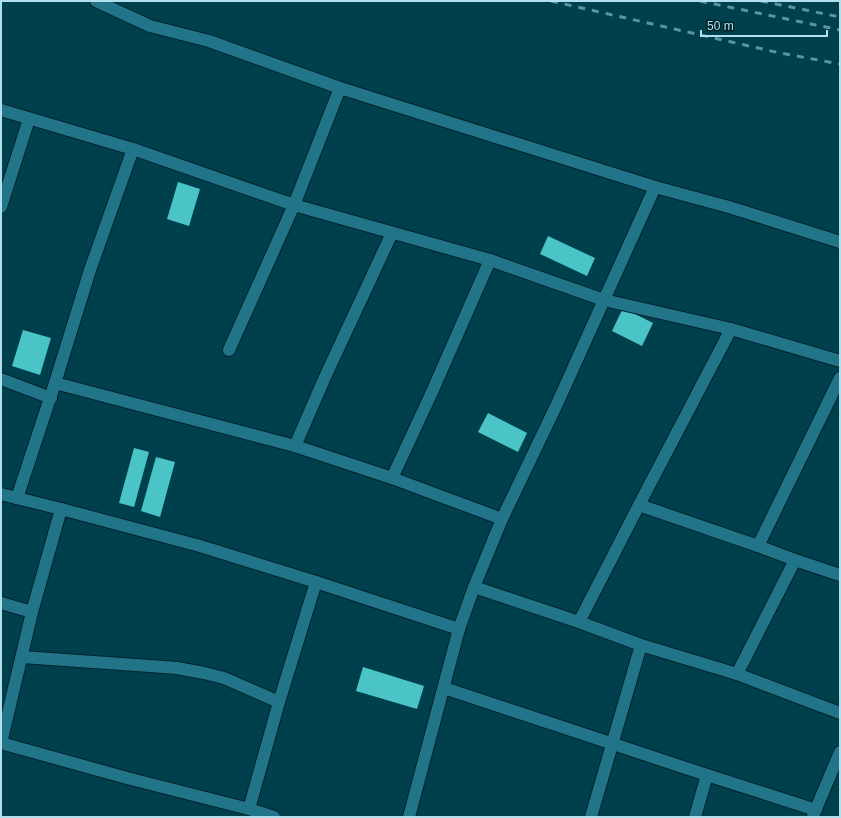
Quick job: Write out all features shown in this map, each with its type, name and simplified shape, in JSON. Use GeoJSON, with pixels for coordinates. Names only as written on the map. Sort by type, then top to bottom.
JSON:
{"type":"FeatureCollection","features":[{"type":"Feature","properties":{"kind":"street"},"geometry":{"type":"LineString","coordinates":[[96,1],[150,26],[208,41],[340,88],[654,187],[729,207],[840,242]]}},
{"type":"Feature","properties":{"kind":"street"},"geometry":{"type":"LineString","coordinates":[[229,350],[294,204],[340,88]]}},
{"type":"Feature","properties":{"kind":"street"},"geometry":{"type":"LineString","coordinates":[[1,110],[133,149],[294,204],[490,260],[604,300],[731,328],[840,361]]}},
{"type":"Feature","properties":{"kind":"street"},"geometry":{"type":"LineString","coordinates":[[1,207],[29,118]]}},
{"type":"Feature","properties":{"kind":"street"},"geometry":{"type":"LineString","coordinates":[[17,498],[56,383],[90,270],[133,149]]}},
{"type":"Feature","properties":{"kind":"street"},"geometry":{"type":"LineString","coordinates":[[409,817],[459,629],[474,587],[502,519],[557,404],[654,187]]}},
{"type":"Feature","properties":{"kind":"street"},"geometry":{"type":"LineString","coordinates":[[295,446],[392,232]]}},
{"type":"Feature","properties":{"kind":"street"},"geometry":{"type":"LineString","coordinates":[[392,478],[432,392],[490,260]]}},
{"type":"Feature","properties":{"kind":"street"},"geometry":{"type":"LineString","coordinates":[[579,622],[731,328]]}},
{"type":"Feature","properties":{"kind":"street"},"geometry":{"type":"LineString","coordinates":[[758,546],[840,378]]}},
{"type":"Feature","properties":{"kind":"street"},"geometry":{"type":"LineString","coordinates":[[1,379],[50,398]]}},
{"type":"Feature","properties":{"kind":"street"},"geometry":{"type":"LineString","coordinates":[[56,383],[295,446],[392,478],[502,519]]}},
{"type":"Feature","properties":{"kind":"street"},"geometry":{"type":"LineString","coordinates":[[1,494],[200,546],[459,629]]}},
{"type":"Feature","properties":{"kind":"street"},"geometry":{"type":"LineString","coordinates":[[639,505],[840,575]]}},
{"type":"Feature","properties":{"kind":"street"},"geometry":{"type":"LineString","coordinates":[[61,509],[32,612],[1,743],[274,817]]}},
{"type":"Feature","properties":{"kind":"street"},"geometry":{"type":"LineString","coordinates":[[737,674],[794,560]]}},
{"type":"Feature","properties":{"kind":"street"},"geometry":{"type":"LineString","coordinates":[[249,809],[279,702],[316,582]]}},
{"type":"Feature","properties":{"kind":"street"},"geometry":{"type":"LineString","coordinates":[[474,587],[579,622],[641,645],[737,674],[840,713]]}},
{"type":"Feature","properties":{"kind":"street"},"geometry":{"type":"LineString","coordinates":[[1,603],[32,612]]}},
{"type":"Feature","properties":{"kind":"street"},"geometry":{"type":"LineString","coordinates":[[591,817],[641,645]]}},
{"type":"Feature","properties":{"kind":"street"},"geometry":{"type":"LineString","coordinates":[[22,657],[157,666],[204,673],[224,678],[279,702]]}},
{"type":"Feature","properties":{"kind":"street"},"geometry":{"type":"LineString","coordinates":[[444,688],[707,775],[814,813],[840,752]]}},
{"type":"Feature","properties":{"kind":"street"},"geometry":{"type":"LineString","coordinates":[[696,817],[707,775]]}},
{"type":"Feature","properties":{"kind":"building"},"geometry":{"type":"Polygon","coordinates":[[[178,182],[200,189],[189,226],[167,219],[178,182]]]}},
{"type":"Feature","properties":{"kind":"building"},"geometry":{"type":"Polygon","coordinates":[[[548,236],[595,258],[587,276],[540,254],[548,236]]]}},
{"type":"Feature","properties":{"kind":"building"},"geometry":{"type":"Polygon","coordinates":[[[623,308],[653,323],[642,346],[612,331],[623,308]]]}},
{"type":"Feature","properties":{"kind":"building"},"geometry":{"type":"Polygon","coordinates":[[[23,330],[51,338],[40,375],[12,366],[23,330]]]}},
{"type":"Feature","properties":{"kind":"building"},"geometry":{"type":"Polygon","coordinates":[[[488,413],[527,433],[518,452],[478,432],[488,413]]]}},
{"type":"Feature","properties":{"kind":"building"},"geometry":{"type":"Polygon","coordinates":[[[134,448],[149,452],[134,507],[119,503],[134,448]]]}},
{"type":"Feature","properties":{"kind":"building"},"geometry":{"type":"Polygon","coordinates":[[[156,457],[175,462],[160,517],[141,511],[156,457]]]}},
{"type":"Feature","properties":{"kind":"building"},"geometry":{"type":"Polygon","coordinates":[[[363,667],[424,686],[417,709],[356,691],[363,667]]]}},
{"type":"Feature","properties":{"kind":"railway"},"geometry":{"type":"LineString","coordinates":[[551,1],[780,53],[840,64]]}},
{"type":"Feature","properties":{"kind":"railway"},"geometry":{"type":"LineString","coordinates":[[700,1],[840,30]]}},
{"type":"Feature","properties":{"kind":"railway"},"geometry":{"type":"LineString","coordinates":[[761,1],[840,17]]}}]}
